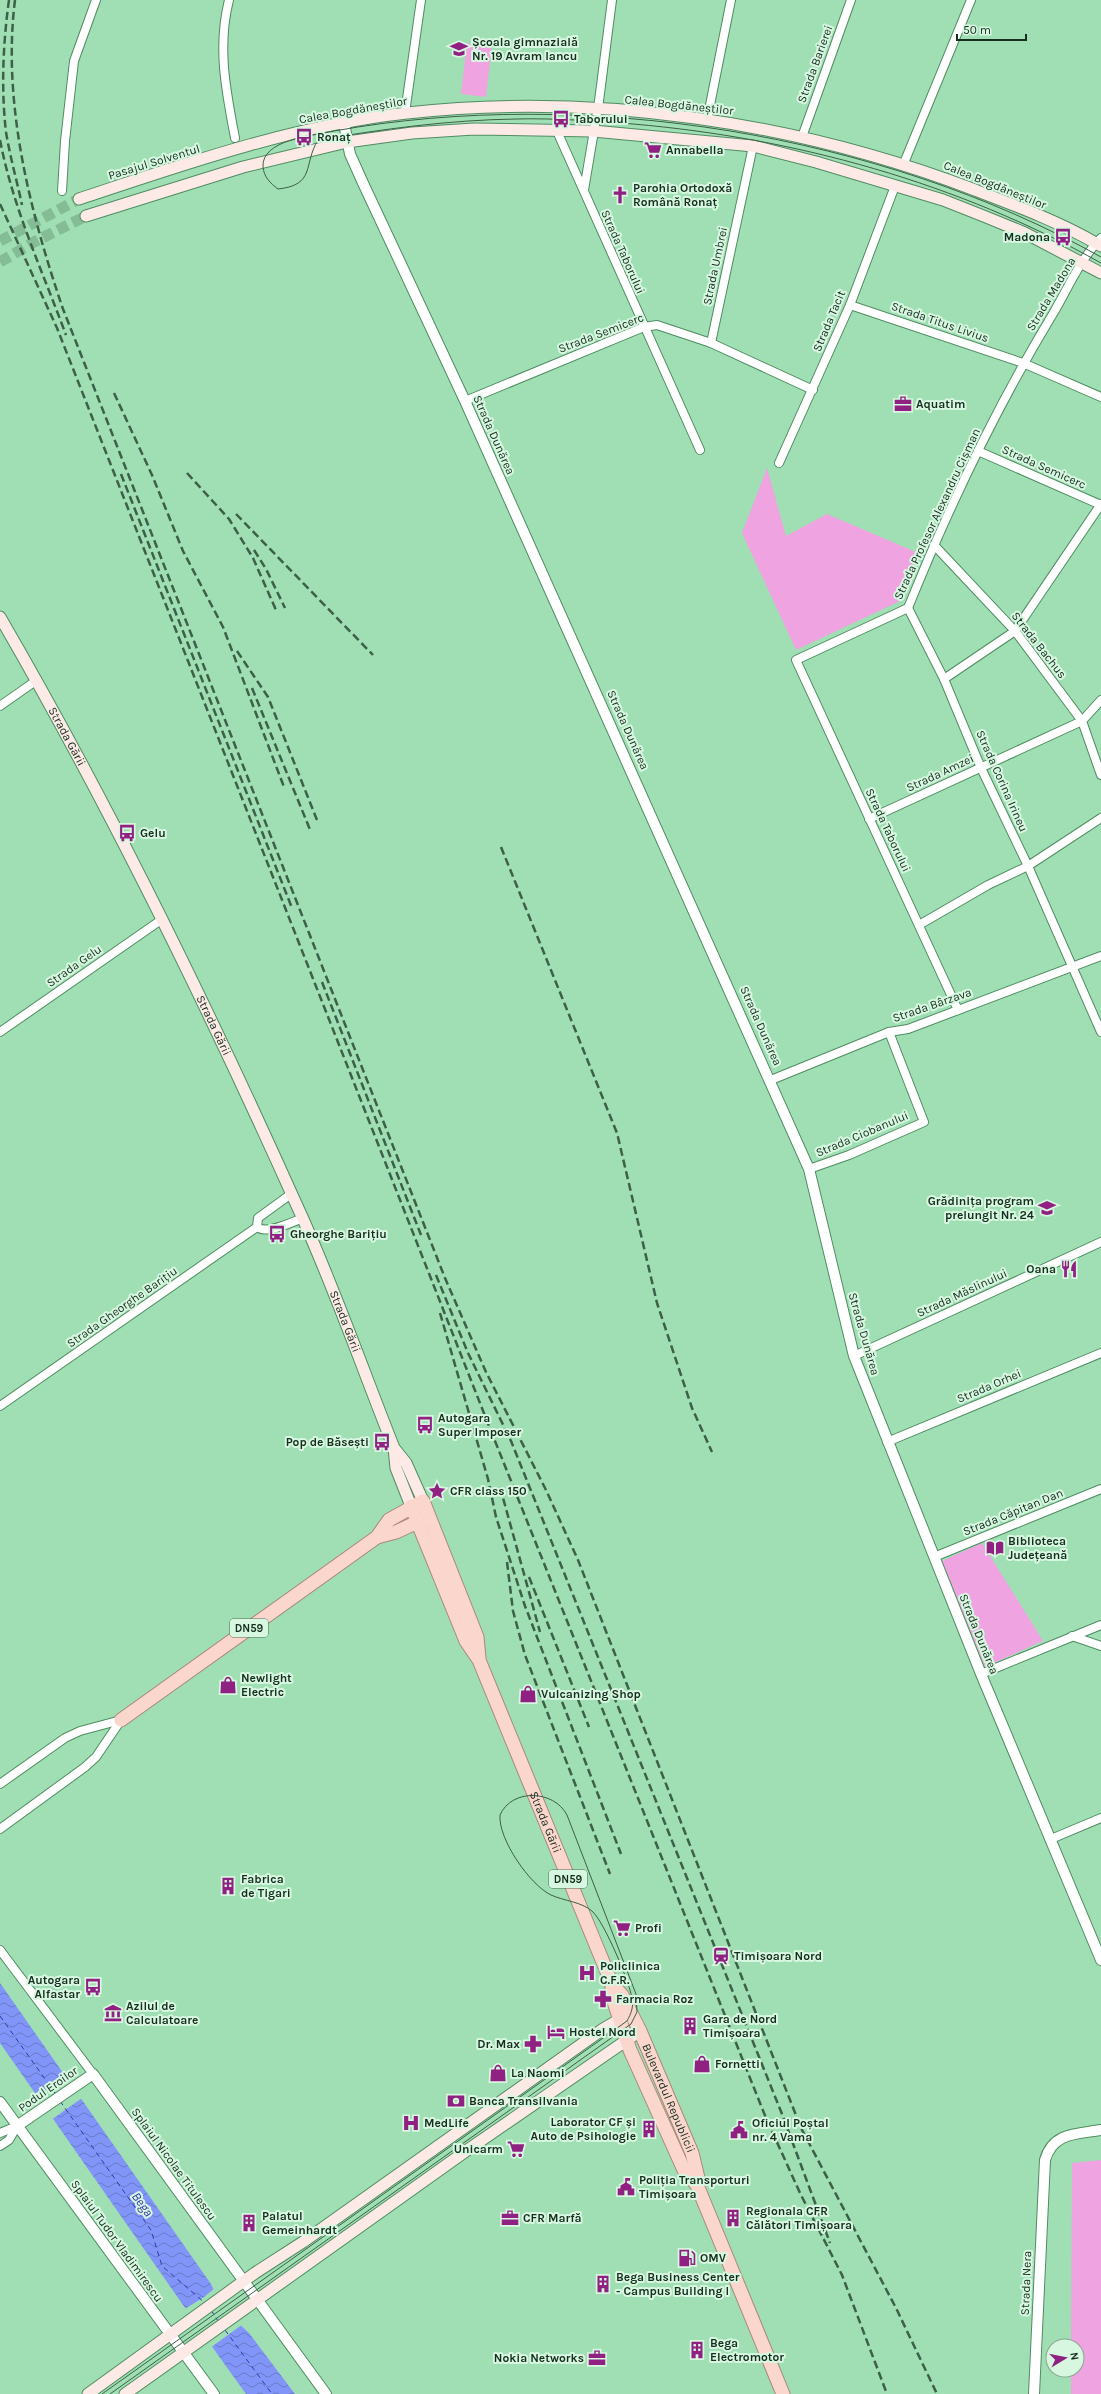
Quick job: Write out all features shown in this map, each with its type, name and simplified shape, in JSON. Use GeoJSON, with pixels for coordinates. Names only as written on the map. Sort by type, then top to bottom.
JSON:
{"type":"FeatureCollection","features":[{"type":"Feature","properties":{"kind":"main road","name":"Calea Bogdăneștilor"},"geometry":{"type":"LineString","coordinates":[[238,150],[288,134],[344,123],[405,113],[463,108],[597,110],[707,120],[748,126],[802,137],[904,163],[1022,208],[1099,242]]}},
{"type":"Feature","properties":{"kind":"main road"},"geometry":{"type":"LineString","coordinates":[[86,216],[243,167],[347,142],[446,130],[556,129],[593,131],[753,146],[816,162],[943,200],[1025,233],[1101,273]]}},
{"type":"Feature","properties":{"kind":"main road","name":"Pasajul Solventul"},"geometry":{"type":"LineString","coordinates":[[79,200],[238,150]]}},
{"type":"Feature","properties":{"kind":"main road","name":"Strada Gării"},"geometry":{"type":"LineString","coordinates":[[0,617],[37,680],[105,807],[246,1094],[302,1218],[394,1448],[406,1463],[417,1504],[424,1519],[466,1641],[479,1660],[612,1984],[612,1996],[625,2016]]}},
{"type":"Feature","properties":{"kind":"main road","name":"DN59"},"geometry":{"type":"LineString","coordinates":[[121,1720],[376,1537],[389,1520],[417,1504]]}},
{"type":"Feature","properties":{"kind":"main road","name":"DN59"},"geometry":{"type":"LineString","coordinates":[[376,1537],[396,1532],[424,1519]]}},
{"type":"Feature","properties":{"kind":"main road"},"geometry":{"type":"LineString","coordinates":[[88,2394],[239,2284],[625,2016]]}},
{"type":"Feature","properties":{"kind":"main road","name":"Bulevardul Republicii"},"geometry":{"type":"LineString","coordinates":[[625,2016],[640,2031],[692,2153],[698,2171],[697,2185]]}},
{"type":"Feature","properties":{"kind":"main road","name":"Bulevardul Republicii"},"geometry":{"type":"LineString","coordinates":[[625,2016],[627,2040],[679,2158],[688,2175],[697,2185],[783,2394]]}},
{"type":"Feature","properties":{"kind":"main road"},"geometry":{"type":"LineString","coordinates":[[125,2394],[473,2146],[640,2031]]}},
{"type":"Feature","properties":{"kind":"main road"},"geometry":{"type":"LineString","coordinates":[[679,2158],[692,2153]]}},
{"type":"Feature","properties":{"kind":"street"},"geometry":{"type":"LineString","coordinates":[[62,191],[65,141],[74,61],[96,0]]}},
{"type":"Feature","properties":{"kind":"street"},"geometry":{"type":"LineString","coordinates":[[229,0],[224,31],[222,60],[224,84],[235,138]]}},
{"type":"Feature","properties":{"kind":"street"},"geometry":{"type":"LineString","coordinates":[[405,113],[421,0]]}},
{"type":"Feature","properties":{"kind":"street"},"geometry":{"type":"LineString","coordinates":[[584,190],[612,0]]}},
{"type":"Feature","properties":{"kind":"street"},"geometry":{"type":"LineString","coordinates":[[707,120],[731,0]]}},
{"type":"Feature","properties":{"kind":"street","name":"Strada Barierei"},"geometry":{"type":"LineString","coordinates":[[802,137],[851,0]]}},
{"type":"Feature","properties":{"kind":"street"},"geometry":{"type":"LineString","coordinates":[[904,163],[971,0]]}},
{"type":"Feature","properties":{"kind":"street","name":"Strada Dunărea"},"geometry":{"type":"LineString","coordinates":[[344,123],[347,142],[363,183],[465,401],[810,1169],[854,1356],[887,1442],[981,1674],[1101,1960]]}},
{"type":"Feature","properties":{"kind":"street","name":"Strada Taborului"},"geometry":{"type":"LineString","coordinates":[[556,129],[577,178],[584,190],[587,202],[700,450]]}},
{"type":"Feature","properties":{"kind":"street","name":"Strada Umbrei"},"geometry":{"type":"LineString","coordinates":[[711,343],[753,146]]}},
{"type":"Feature","properties":{"kind":"street","name":"Strada Tacit"},"geometry":{"type":"LineString","coordinates":[[779,463],[850,305],[895,186]]}},
{"type":"Feature","properties":{"kind":"street","name":"Strada Madona"},"geometry":{"type":"LineString","coordinates":[[1023,363],[1083,263],[1099,242]]}},
{"type":"Feature","properties":{"kind":"street","name":"Strada Titus Livius"},"geometry":{"type":"LineString","coordinates":[[850,305],[1023,363],[1101,397]]}},
{"type":"Feature","properties":{"kind":"street","name":"Strada Semicerc"},"geometry":{"type":"LineString","coordinates":[[465,401],[644,327],[657,325],[711,343],[813,390]]}},
{"type":"Feature","properties":{"kind":"street","name":"Strada Profesor Alexandru Cișman"},"geometry":{"type":"LineString","coordinates":[[796,660],[908,608],[934,545],[978,451],[1023,363]]}},
{"type":"Feature","properties":{"kind":"street","name":"Strada Semicerc"},"geometry":{"type":"LineString","coordinates":[[978,451],[1101,505]]}},
{"type":"Feature","properties":{"kind":"street"},"geometry":{"type":"LineString","coordinates":[[944,679],[1015,631],[1101,505]]}},
{"type":"Feature","properties":{"kind":"street","name":"Strada Bachus"},"geometry":{"type":"LineString","coordinates":[[934,545],[1015,631],[1082,721],[1101,775]]}},
{"type":"Feature","properties":{"kind":"street","name":"Strada Corina Irineu"},"geometry":{"type":"LineString","coordinates":[[908,608],[944,679],[981,768],[1028,866],[1070,966],[1101,1032]]}},
{"type":"Feature","properties":{"kind":"street","name":"Strada Taborului"},"geometry":{"type":"LineString","coordinates":[[796,660],[958,1010]]}},
{"type":"Feature","properties":{"kind":"street"},"geometry":{"type":"LineString","coordinates":[[0,706],[37,680]]}},
{"type":"Feature","properties":{"kind":"street","name":"Strada Amzei"},"geometry":{"type":"LineString","coordinates":[[869,819],[1082,721],[1101,700]]}},
{"type":"Feature","properties":{"kind":"street"},"geometry":{"type":"LineString","coordinates":[[919,925],[988,884],[1028,866],[1101,818]]}},
{"type":"Feature","properties":{"kind":"street","name":"Strada Gelu"},"geometry":{"type":"LineString","coordinates":[[0,1032],[161,920]]}},
{"type":"Feature","properties":{"kind":"street","name":"Strada Bârzava"},"geometry":{"type":"LineString","coordinates":[[771,1080],[889,1032],[908,1029],[1070,966],[1101,956]]}},
{"type":"Feature","properties":{"kind":"street","name":"Strada Ciobanului"},"geometry":{"type":"LineString","coordinates":[[810,1169],[924,1122],[889,1032]]}},
{"type":"Feature","properties":{"kind":"street","name":"Strada Gheorghe Barițiu"},"geometry":{"type":"LineString","coordinates":[[0,1406],[257,1227],[258,1218],[291,1194]]}},
{"type":"Feature","properties":{"kind":"street"},"geometry":{"type":"LineString","coordinates":[[257,1227],[262,1230],[270,1229],[302,1218]]}},
{"type":"Feature","properties":{"kind":"street","name":"Strada Măslinului"},"geometry":{"type":"LineString","coordinates":[[854,1356],[1101,1242]]}},
{"type":"Feature","properties":{"kind":"street","name":"Strada Orhei"},"geometry":{"type":"LineString","coordinates":[[887,1442],[1101,1353]]}},
{"type":"Feature","properties":{"kind":"street","name":"Strada Căpitan Dan"},"geometry":{"type":"LineString","coordinates":[[934,1557],[1101,1489]]}},
{"type":"Feature","properties":{"kind":"street"},"geometry":{"type":"LineString","coordinates":[[981,1674],[1101,1625]]}},
{"type":"Feature","properties":{"kind":"street"},"geometry":{"type":"LineString","coordinates":[[1072,1636],[1101,1646]]}},
{"type":"Feature","properties":{"kind":"street"},"geometry":{"type":"LineString","coordinates":[[0,1784],[65,1738],[80,1731],[121,1720]]}},
{"type":"Feature","properties":{"kind":"street"},"geometry":{"type":"LineString","coordinates":[[0,1829],[85,1767],[96,1757],[121,1720]]}},
{"type":"Feature","properties":{"kind":"street"},"geometry":{"type":"LineString","coordinates":[[1051,1839],[1101,1818]]}},
{"type":"Feature","properties":{"kind":"street","name":"Splaiul Nicolae Titulescu"},"geometry":{"type":"LineString","coordinates":[[0,1950],[93,2074],[239,2284],[326,2394]]}},
{"type":"Feature","properties":{"kind":"street","name":"Podul Eroilor"},"geometry":{"type":"LineString","coordinates":[[18,2126],[93,2074]]}},
{"type":"Feature","properties":{"kind":"street","name":"Splaiul Tudor Vladimirescu"},"geometry":{"type":"LineString","coordinates":[[0,2102],[188,2350],[214,2394]]}},
{"type":"Feature","properties":{"kind":"street"},"geometry":{"type":"LineString","coordinates":[[0,2132],[18,2126]]}},
{"type":"Feature","properties":{"kind":"street"},"geometry":{"type":"LineString","coordinates":[[0,2146],[9,2140],[18,2126]]}},
{"type":"Feature","properties":{"kind":"street","name":"Strada Nera"},"geometry":{"type":"LineString","coordinates":[[1034,2394],[1044,2172],[1047,2153],[1050,2146],[1057,2140],[1101,2130]]}},
{"type":"Feature","properties":{"kind":"shaded area"},"geometry":{"type":"Polygon","coordinates":[[[467,43],[492,46],[486,97],[461,94],[467,43]]]}},
{"type":"Feature","properties":{"kind":"shaded area"},"geometry":{"type":"Polygon","coordinates":[[[767,468],[786,536],[827,514],[918,553],[898,602],[796,650],[742,533],[767,468]]]}},
{"type":"Feature","properties":{"kind":"shaded area"},"geometry":{"type":"Polygon","coordinates":[[[982,1543],[1043,1641],[985,1667],[942,1561],[982,1543]]]}},
{"type":"Feature","properties":{"kind":"shaded area"},"geometry":{"type":"Polygon","coordinates":[[[1101,2160],[1101,2394],[1071,2394],[1071,2378],[1085,2378],[1085,2338],[1071,2338],[1072,2163],[1101,2160]]]}},
{"type":"Feature","properties":{"kind":"water","name":"Bega"},"geometry":{"type":"Polygon","coordinates":[[[0,1983],[211,2284],[217,2297],[235,2320],[249,2333],[295,2394],[246,2394],[218,2355],[0,2043],[0,1983]]]}},
{"type":"Feature","properties":{"kind":"pier"},"geometry":{"type":"Polygon","coordinates":[[[66,2075],[82,2098],[51,2120],[35,2097],[66,2075]]]}},
{"type":"Feature","properties":{"kind":"pier"},"geometry":{"type":"Polygon","coordinates":[[[215,2288],[219,2296],[243,2324],[210,2348],[183,2310],[215,2288]]]}},
{"type":"Feature","properties":{"kind":"ferry route"},"geometry":{"type":"LineString","coordinates":[[0,2016],[55,2093]]}},
{"type":"Feature","properties":{"kind":"ferry route"},"geometry":{"type":"LineString","coordinates":[[60,2101],[151,2230],[162,2266],[205,2303]]}},
{"type":"Feature","properties":{"kind":"ferry route"},"geometry":{"type":"LineString","coordinates":[[211,2310],[218,2321]]}},
{"type":"Feature","properties":{"kind":"ferry route"},"geometry":{"type":"LineString","coordinates":[[225,2330],[272,2394]]}},
{"type":"Feature","properties":{"kind":"tunnel"},"geometry":{"type":"LineString","coordinates":[[0,241],[79,199]]}},
{"type":"Feature","properties":{"kind":"tunnel"},"geometry":{"type":"LineString","coordinates":[[0,262],[34,242],[86,216]]}},
{"type":"Feature","properties":{"kind":"tram line"},"geometry":{"type":"LineString","coordinates":[[1101,257],[1015,214],[923,179],[827,151],[728,131],[628,118],[528,114],[430,118],[334,131],[290,140],[270,151],[265,158],[263,167],[268,180],[278,189],[290,187],[298,183],[303,178],[307,172],[318,140],[367,132],[466,121],[560,119],[633,124],[755,140],[815,153],[874,169],[933,188],[990,210],[1047,235],[1101,263]]}},
{"type":"Feature","properties":{"kind":"tram line"},"geometry":{"type":"LineString","coordinates":[[102,2394],[627,2021],[631,2013],[633,2001],[630,1990],[616,1953],[598,1918],[593,1912],[584,1906],[556,1897],[543,1890],[525,1872],[504,1836],[500,1815],[506,1806],[514,1800],[523,1797],[543,1797],[553,1801],[561,1807],[567,1815],[636,1994],[637,2012],[631,2024],[110,2394]]}},
{"type":"Feature","properties":{"kind":"railway"},"geometry":{"type":"LineString","coordinates":[[9,0],[3,66],[4,116],[6,132],[22,205]]}},
{"type":"Feature","properties":{"kind":"railway"},"geometry":{"type":"LineString","coordinates":[[15,0],[12,39],[12,78],[22,157],[40,234],[63,309],[445,1278],[486,1372],[546,1490],[578,1560],[801,2128],[896,2308],[937,2394]]}},
{"type":"Feature","properties":{"kind":"railway"},"geometry":{"type":"LineString","coordinates":[[0,140],[12,190],[20,214],[66,335]]}},
{"type":"Feature","properties":{"kind":"railway"},"geometry":{"type":"LineString","coordinates":[[0,204],[57,328],[489,1426],[766,2118],[800,2193],[842,2275],[887,2394]]}},
{"type":"Feature","properties":{"kind":"railway"},"geometry":{"type":"LineString","coordinates":[[114,393],[152,475],[183,551],[223,627],[284,787]]}},
{"type":"Feature","properties":{"kind":"railway"},"geometry":{"type":"LineString","coordinates":[[187,473],[229,519],[253,558],[276,610]]}},
{"type":"Feature","properties":{"kind":"railway"},"geometry":{"type":"LineString","coordinates":[[121,474],[292,908]]}},
{"type":"Feature","properties":{"kind":"railway"},"geometry":{"type":"LineString","coordinates":[[236,514],[373,655]]}},
{"type":"Feature","properties":{"kind":"railway"},"geometry":{"type":"LineString","coordinates":[[254,550],[266,569],[285,608]]}},
{"type":"Feature","properties":{"kind":"railway"},"geometry":{"type":"LineString","coordinates":[[237,651],[268,697],[317,820]]}},
{"type":"Feature","properties":{"kind":"railway"},"geometry":{"type":"LineString","coordinates":[[252,688],[311,832]]}},
{"type":"Feature","properties":{"kind":"railway"},"geometry":{"type":"LineString","coordinates":[[501,847],[617,1133],[657,1303],[692,1408],[712,1452]]}},
{"type":"Feature","properties":{"kind":"railway"},"geometry":{"type":"LineString","coordinates":[[322,982],[421,1235]]}},
{"type":"Feature","properties":{"kind":"railway"},"geometry":{"type":"LineString","coordinates":[[436,1275],[468,1353],[511,1441],[782,2114],[830,2243]]}},
{"type":"Feature","properties":{"kind":"railway"},"geometry":{"type":"LineString","coordinates":[[440,1313],[488,1479],[496,1517],[525,1606],[621,1854]]}},
{"type":"Feature","properties":{"kind":"railway"},"geometry":{"type":"LineString","coordinates":[[500,1487],[540,1632]]}},
{"type":"Feature","properties":{"kind":"railway"},"geometry":{"type":"LineString","coordinates":[[507,1562],[513,1611],[525,1655],[610,1874]]}},
{"type":"Feature","properties":{"kind":"railway"},"geometry":{"type":"LineString","coordinates":[[529,1577],[589,1727]]}},
{"type":"Feature","properties":{"kind":"place","name":"Școala gimnazială Nr. 19 Avram Iancu"},"geometry":{"type":"Point","coordinates":[459,49]}},
{"type":"Feature","properties":{"kind":"place","name":"Taborului"},"geometry":{"type":"Point","coordinates":[561,119]}},
{"type":"Feature","properties":{"kind":"place","name":"Ronaț"},"geometry":{"type":"Point","coordinates":[304,137]}},
{"type":"Feature","properties":{"kind":"place","name":"Annabella"},"geometry":{"type":"Point","coordinates":[653,150]}},
{"type":"Feature","properties":{"kind":"place","name":"Parohia Ortodoxă Română Ronaț"},"geometry":{"type":"Point","coordinates":[620,195]}},
{"type":"Feature","properties":{"kind":"place","name":"Madona"},"geometry":{"type":"Point","coordinates":[1063,237]}},
{"type":"Feature","properties":{"kind":"place","name":"Aquatim"},"geometry":{"type":"Point","coordinates":[903,404]}},
{"type":"Feature","properties":{"kind":"place","name":"Gelu"},"geometry":{"type":"Point","coordinates":[127,833]}},
{"type":"Feature","properties":{"kind":"place","name":"Grădinița program prelungit Nr. 24"},"geometry":{"type":"Point","coordinates":[1047,1208]}},
{"type":"Feature","properties":{"kind":"place","name":"Gheorghe Barițiu"},"geometry":{"type":"Point","coordinates":[277,1234]}},
{"type":"Feature","properties":{"kind":"place","name":"Oana"},"geometry":{"type":"Point","coordinates":[1069,1269]}},
{"type":"Feature","properties":{"kind":"place","name":"Autogara Super Imposer"},"geometry":{"type":"Point","coordinates":[425,1425]}},
{"type":"Feature","properties":{"kind":"place","name":"Pop de Băsești"},"geometry":{"type":"Point","coordinates":[382,1442]}},
{"type":"Feature","properties":{"kind":"place","name":"CFR class 150"},"geometry":{"type":"Point","coordinates":[437,1491]}},
{"type":"Feature","properties":{"kind":"place","name":"Biblioteca Județeană"},"geometry":{"type":"Point","coordinates":[995,1548]}},
{"type":"Feature","properties":{"kind":"place","name":"Newlight Electric"},"geometry":{"type":"Point","coordinates":[228,1685]}},
{"type":"Feature","properties":{"kind":"place","name":"Vulcanizing Shop"},"geometry":{"type":"Point","coordinates":[528,1694]}},
{"type":"Feature","properties":{"kind":"place","name":"Fabrica de Tigari"},"geometry":{"type":"Point","coordinates":[228,1886]}},
{"type":"Feature","properties":{"kind":"place","name":"Profi"},"geometry":{"type":"Point","coordinates":[622,1928]}},
{"type":"Feature","properties":{"kind":"place","name":"Timișoara Nord"},"geometry":{"type":"Point","coordinates":[721,1956]}},
{"type":"Feature","properties":{"kind":"place","name":"Policlinica C.F.R."},"geometry":{"type":"Point","coordinates":[587,1973]}},
{"type":"Feature","properties":{"kind":"place","name":"Autogara Alfastar"},"geometry":{"type":"Point","coordinates":[93,1987]}},
{"type":"Feature","properties":{"kind":"place","name":"Farmacia Roz"},"geometry":{"type":"Point","coordinates":[603,1999]}},
{"type":"Feature","properties":{"kind":"place","name":"Azilul de Calculatoare"},"geometry":{"type":"Point","coordinates":[113,2013]}},
{"type":"Feature","properties":{"kind":"place","name":"Gara de Nord Timișoara"},"geometry":{"type":"Point","coordinates":[690,2026]}},
{"type":"Feature","properties":{"kind":"place","name":"Hostel Nord"},"geometry":{"type":"Point","coordinates":[556,2032]}},
{"type":"Feature","properties":{"kind":"place","name":"Dr. Max"},"geometry":{"type":"Point","coordinates":[533,2044]}},
{"type":"Feature","properties":{"kind":"place","name":"Fornetti"},"geometry":{"type":"Point","coordinates":[702,2064]}},
{"type":"Feature","properties":{"kind":"place","name":"La Naomi"},"geometry":{"type":"Point","coordinates":[498,2073]}},
{"type":"Feature","properties":{"kind":"place","name":"Banca Transilvania"},"geometry":{"type":"Point","coordinates":[456,2101]}},
{"type":"Feature","properties":{"kind":"place","name":"MedLife"},"geometry":{"type":"Point","coordinates":[411,2123]}},
{"type":"Feature","properties":{"kind":"place","name":"Laborator CF și Auto de Psihologie"},"geometry":{"type":"Point","coordinates":[649,2129]}},
{"type":"Feature","properties":{"kind":"place","name":"Oficiul Poștal nr. 4 Vama"},"geometry":{"type":"Point","coordinates":[739,2130]}},
{"type":"Feature","properties":{"kind":"place","name":"Unicarm"},"geometry":{"type":"Point","coordinates":[516,2149]}},
{"type":"Feature","properties":{"kind":"place","name":"Poliția Transporturi Timișoara"},"geometry":{"type":"Point","coordinates":[626,2187]}},
{"type":"Feature","properties":{"kind":"place","name":"CFR Marfă"},"geometry":{"type":"Point","coordinates":[510,2218]}},
{"type":"Feature","properties":{"kind":"place","name":"Regionala CFR Călători Timișoara"},"geometry":{"type":"Point","coordinates":[733,2218]}},
{"type":"Feature","properties":{"kind":"place","name":"Palatul Gemeinhardt"},"geometry":{"type":"Point","coordinates":[249,2223]}},
{"type":"Feature","properties":{"kind":"place","name":"OMV"},"geometry":{"type":"Point","coordinates":[687,2258]}},
{"type":"Feature","properties":{"kind":"place","name":"Bega Business Center - Campus Building I"},"geometry":{"type":"Point","coordinates":[603,2284]}},
{"type":"Feature","properties":{"kind":"place","name":"Bega Electromotor"},"geometry":{"type":"Point","coordinates":[697,2350]}},
{"type":"Feature","properties":{"kind":"place","name":"Nokia Networks"},"geometry":{"type":"Point","coordinates":[597,2358]}}]}
